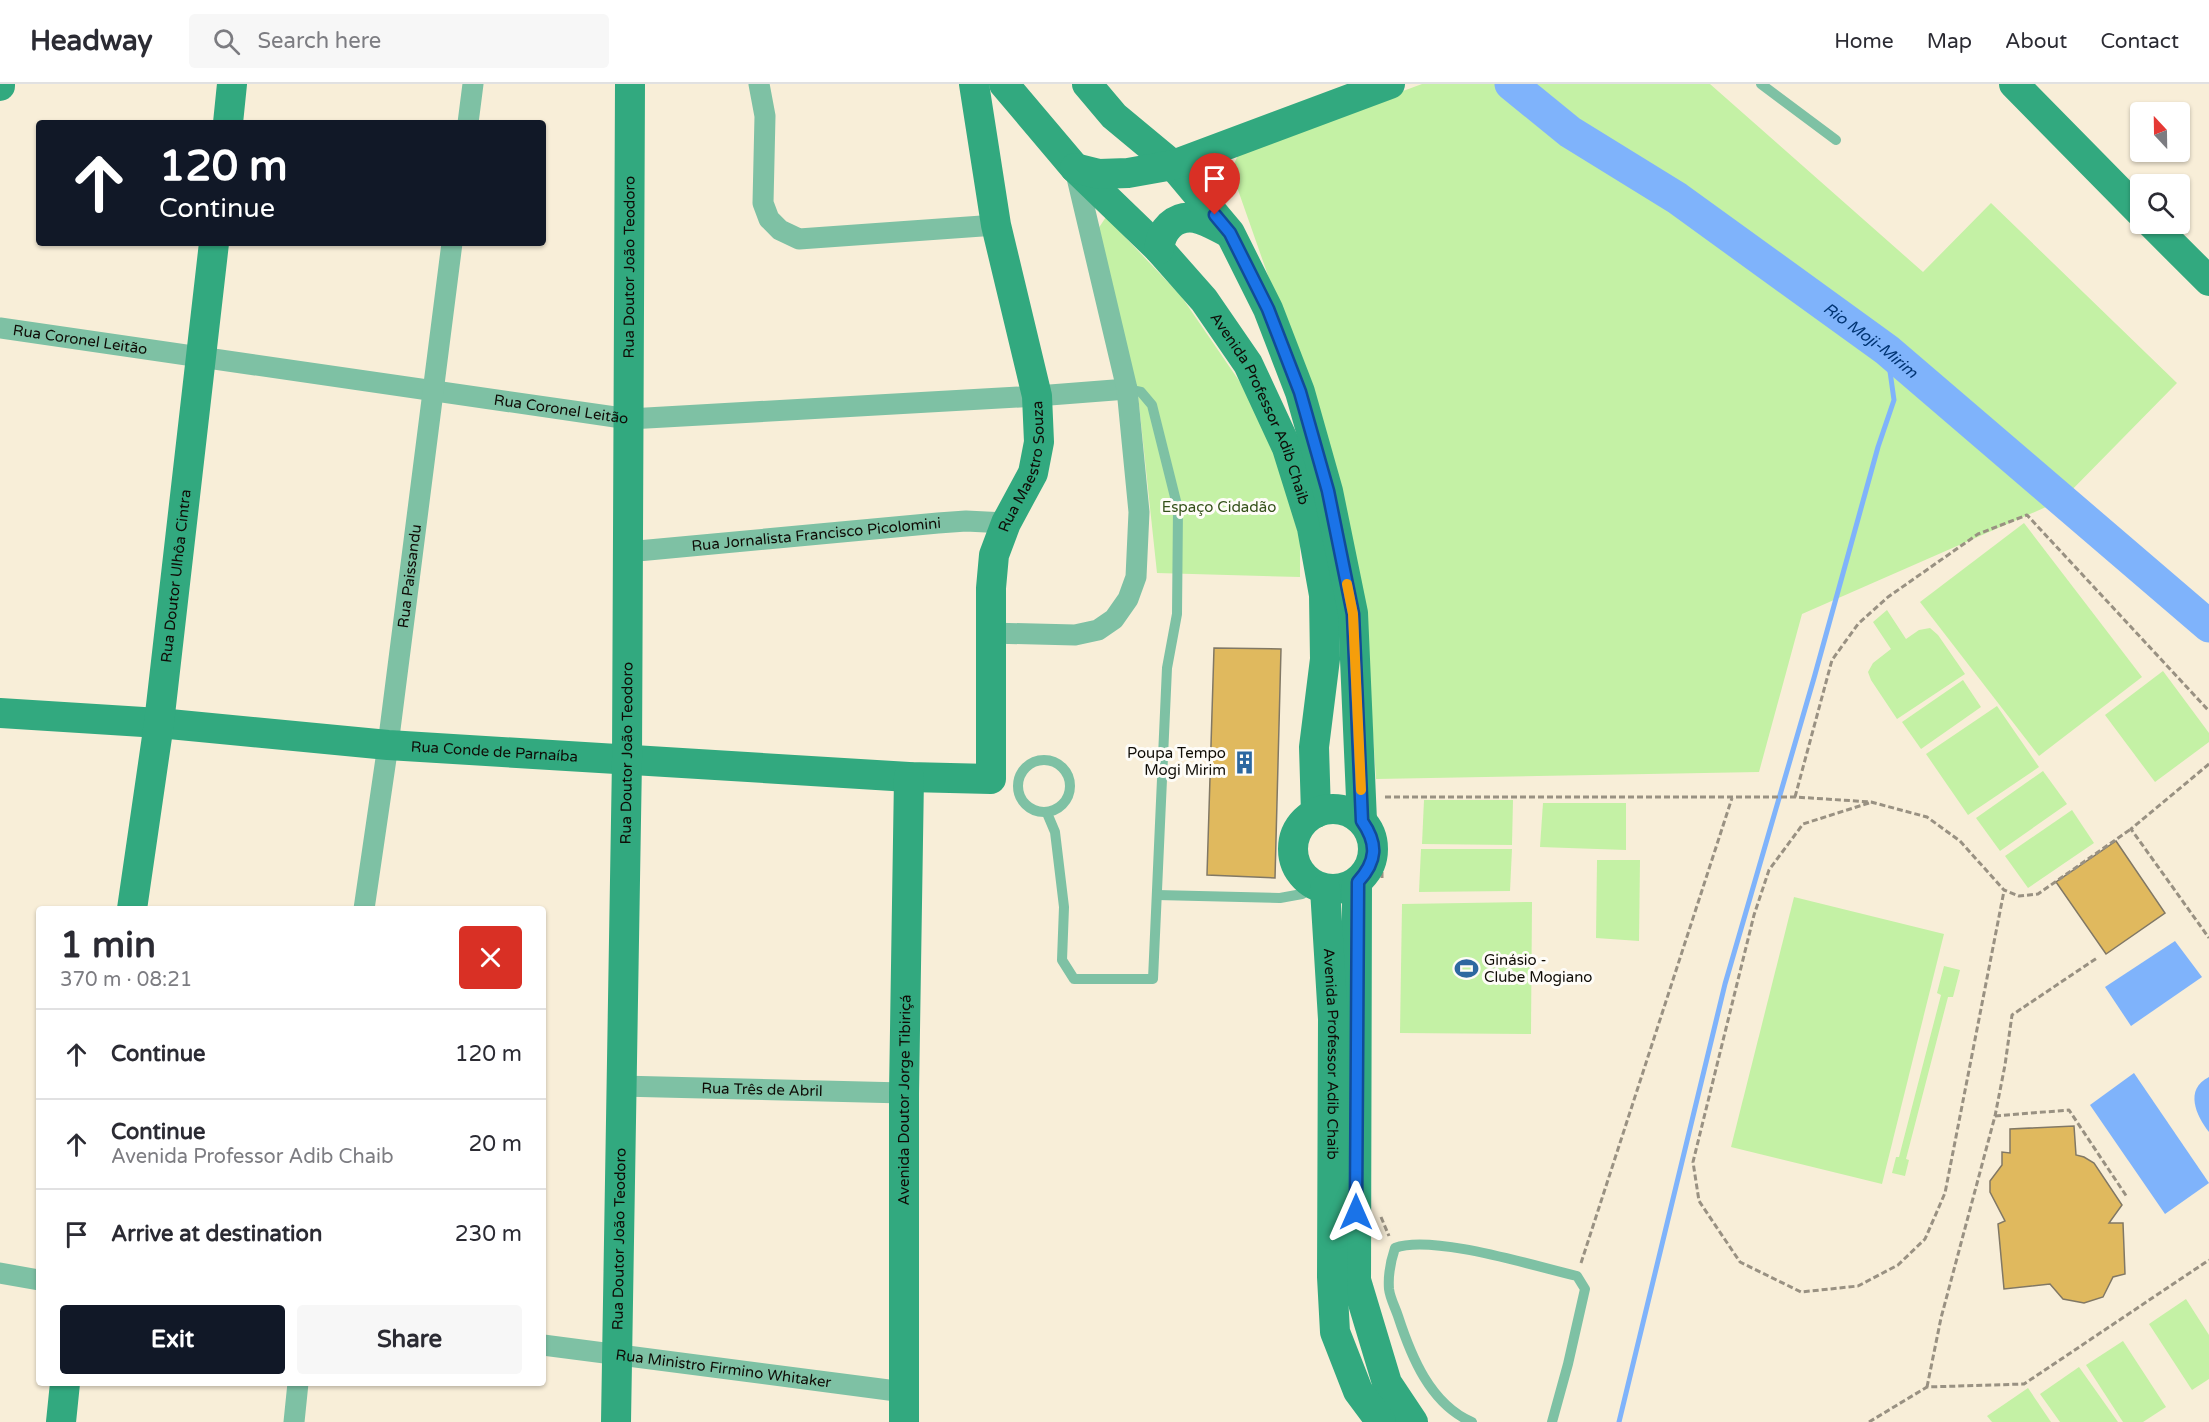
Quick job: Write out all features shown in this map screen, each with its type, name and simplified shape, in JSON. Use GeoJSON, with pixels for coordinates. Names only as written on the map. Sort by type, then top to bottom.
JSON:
{"type":"FeatureCollection","features":[{"type":"Feature","properties":{"kind":"street"},"geometry":{"type":"LineString","coordinates":[[228,120],[232,84]]}},
{"type":"Feature","properties":{"kind":"street"},"geometry":{"type":"LineString","coordinates":[[468,120],[473,84]]}},
{"type":"Feature","properties":{"kind":"street","name":"Rua Doutor João Teodoro"},"geometry":{"type":"LineString","coordinates":[[616,1422],[627,760],[630,84]]}},
{"type":"Feature","properties":{"kind":"street"},"geometry":{"type":"LineString","coordinates":[[759,84],[765,116],[763,203],[769,219],[780,230],[799,239],[996,225]]}},
{"type":"Feature","properties":{"kind":"street","name":"Rua Maestro Souza"},"geometry":{"type":"LineString","coordinates":[[974,84],[996,225],[1036,396],[1039,442],[1033,474],[1006,523],[994,555],[990,633],[1004,782]]}},
{"type":"Feature","properties":{"kind":"street","name":"Avenida Professor Adib Chaib"},"geometry":{"type":"LineString","coordinates":[[1004,84],[1075,168],[1159,249],[1204,300],[1248,364],[1287,448],[1312,528],[1324,606],[1325,659],[1314,747],[1316,813]]}},
{"type":"Feature","properties":{"kind":"street","name":"Avenida Professor Adib Chaib"},"geometry":{"type":"LineString","coordinates":[[1087,84],[1114,116],[1173,165],[1230,233],[1268,309],[1300,392],[1328,491],[1353,614],[1372,827]]}},
{"type":"Feature","properties":{"kind":"street"},"geometry":{"type":"LineString","coordinates":[[990,633],[1075,635],[1098,630],[1114,620],[1128,599],[1136,578],[1139,512],[1127,389],[1075,168],[1100,174],[1128,173],[1173,165],[1390,84]]}},
{"type":"Feature","properties":{"kind":"street"},"geometry":{"type":"LineString","coordinates":[[2014,84],[2130,202]]}},
{"type":"Feature","properties":{"kind":"street"},"geometry":{"type":"LineString","coordinates":[[1159,249],[1165,229],[1173,222],[1183,218],[1195,218],[1230,233]]}},
{"type":"Feature","properties":{"kind":"street"},"geometry":{"type":"LineString","coordinates":[[2162,234],[2209,281]]}},
{"type":"Feature","properties":{"kind":"street","name":"Rua Doutor Ulhôa Cintra"},"geometry":{"type":"LineString","coordinates":[[132,906],[159,723],[214,246]]}},
{"type":"Feature","properties":{"kind":"street","name":"Rua Paissandu"},"geometry":{"type":"LineString","coordinates":[[364,906],[388,745],[452,246]]}},
{"type":"Feature","properties":{"kind":"street","name":"Rua Coronel Leitão"},"geometry":{"type":"LineString","coordinates":[[0,328],[629,419],[1127,389]]}},
{"type":"Feature","properties":{"kind":"street","name":"Rua Jornalista Francisco Picolomini"},"geometry":{"type":"LineString","coordinates":[[627,552],[938,523],[966,521],[1006,523]]}},
{"type":"Feature","properties":{"kind":"street","name":"Rua Conde de Parnaíba"},"geometry":{"type":"LineString","coordinates":[[0,713],[159,723],[388,745],[1004,782]]}},
{"type":"Feature","properties":{"kind":"street","name":"Avenida Doutor Jorge Tibiriçá"},"geometry":{"type":"LineString","coordinates":[[904,1422],[904,1093],[909,777]]}},
{"type":"Feature","properties":{"kind":"street"},"geometry":{"type":"LineString","coordinates":[[1341,810],[1372,827],[1370,832],[1374,846],[1367,872],[1370,881],[1336,890],[1321,887],[1305,878],[1296,865],[1293,850],[1296,835],[1304,822],[1316,813],[1341,810]]}},
{"type":"Feature","properties":{"kind":"street","name":"Avenida Professor Adib Chaib"},"geometry":{"type":"LineString","coordinates":[[1370,881],[1356,1280],[1387,1383],[1413,1422]]}},
{"type":"Feature","properties":{"kind":"street","name":"Avenida Professor Adib Chaib"},"geometry":{"type":"LineString","coordinates":[[1321,887],[1333,1019],[1332,1277],[1335,1332],[1358,1391],[1381,1422]]}},
{"type":"Feature","properties":{"kind":"street","name":"Rua Três de Abril"},"geometry":{"type":"LineString","coordinates":[[620,1086],[904,1093]]}},
{"type":"Feature","properties":{"kind":"street"},"geometry":{"type":"LineString","coordinates":[[0,1273],[36,1279]]}},
{"type":"Feature","properties":{"kind":"street","name":"Rua Ministro Firmino Whitaker"},"geometry":{"type":"LineString","coordinates":[[546,1345],[904,1392]]}},
{"type":"Feature","properties":{"kind":"street"},"geometry":{"type":"LineString","coordinates":[[61,1422],[65,1386]]}},
{"type":"Feature","properties":{"kind":"street"},"geometry":{"type":"LineString","coordinates":[[294,1422],[298,1386]]}},
{"type":"Feature","properties":{"kind":"lane"},"geometry":{"type":"LineString","coordinates":[[1761,84],[1836,140]]}},
{"type":"Feature","properties":{"kind":"lane"},"geometry":{"type":"LineString","coordinates":[[1047,813],[1055,832],[1064,907],[1062,960],[1074,979],[1152,979],[1167,668],[1177,614],[1178,509],[1152,405],[1141,392],[1127,389]]}},
{"type":"Feature","properties":{"kind":"lane"},"geometry":{"type":"LineString","coordinates":[[1036,761],[1053,761],[1061,766],[1070,780],[1068,798],[1063,805],[1047,813],[1030,809],[1004,782],[1036,761]]}},
{"type":"Feature","properties":{"kind":"lane"},"geometry":{"type":"LineString","coordinates":[[1157,895],[1280,898],[1302,894],[1321,887]]}},
{"type":"Feature","properties":{"kind":"lane"},"geometry":{"type":"LineString","coordinates":[[1472,1422],[1437,1397],[1406,1342],[1389,1289],[1395,1248],[1406,1244],[1449,1246],[1576,1276],[1585,1289],[1552,1422]]}},
{"type":"Feature","properties":{"kind":"path"},"geometry":{"type":"LineString","coordinates":[[1795,797],[1832,660],[1858,624],[1888,597],[1978,534],[2027,515],[2209,711]]}},
{"type":"Feature","properties":{"kind":"path"},"geometry":{"type":"LineString","coordinates":[[1383,797],[1795,797],[1870,802],[1926,817],[1960,841],[2004,890],[2019,896],[2038,894],[2131,828],[2209,764]]}},
{"type":"Feature","properties":{"kind":"path"},"geometry":{"type":"LineString","coordinates":[[1576,1276],[1732,798]]}},
{"type":"Feature","properties":{"kind":"path"},"geometry":{"type":"LineString","coordinates":[[1870,802],[1803,824],[1769,870],[1754,915],[1693,1162],[1700,1201],[1740,1262],[1801,1292],[1858,1286],[1898,1265],[1924,1239],[1945,1193],[2004,890]]}},
{"type":"Feature","properties":{"kind":"path"},"geometry":{"type":"LineString","coordinates":[[1370,881],[1372,827]]}},
{"type":"Feature","properties":{"kind":"path"},"geometry":{"type":"LineString","coordinates":[[2131,828],[2209,938]]}},
{"type":"Feature","properties":{"kind":"path"},"geometry":{"type":"LineString","coordinates":[[1928,1387],[1941,1317],[1995,1116],[2012,1015],[2097,957]]}},
{"type":"Feature","properties":{"kind":"path"},"geometry":{"type":"LineString","coordinates":[[1995,1116],[2069,1110],[2127,1197]]}},
{"type":"Feature","properties":{"kind":"path"},"geometry":{"type":"LineString","coordinates":[[1378,1210],[1395,1248]]}},
{"type":"Feature","properties":{"kind":"path"},"geometry":{"type":"LineString","coordinates":[[1869,1422],[1928,1387],[2024,1384],[2209,1260]]}},
{"type":"Feature","properties":{"kind":"green space"},"geometry":{"type":"Polygon","coordinates":[[[1422,84],[1710,84],[1923,272],[1991,203],[2177,383],[2062,500],[1802,614],[1759,772],[1376,779],[1364,600],[1271,284],[1231,170],[1240,151],[1422,84]]]}},
{"type":"Feature","properties":{"kind":"green space","name":"Espaço Cidadão"},"geometry":{"type":"Polygon","coordinates":[[[1106,217],[1181,296],[1244,388],[1279,463],[1300,540],[1300,577],[1157,573],[1138,395],[1098,229],[1106,217]]]}},
{"type":"Feature","properties":{"kind":"green space"},"geometry":{"type":"Polygon","coordinates":[[[2024,523],[2142,677],[2039,756],[1920,602],[2024,523]]]}},
{"type":"Feature","properties":{"kind":"green space"},"geometry":{"type":"Polygon","coordinates":[[[1887,610],[1906,639],[1919,630],[1930,628],[1938,635],[1965,674],[1897,719],[1868,672],[1873,663],[1891,649],[1873,622],[1887,610]]]}},
{"type":"Feature","properties":{"kind":"green space"},"geometry":{"type":"Polygon","coordinates":[[[2163,671],[2209,733],[2209,742],[2155,782],[2105,715],[2163,671]]]}},
{"type":"Feature","properties":{"kind":"green space"},"geometry":{"type":"Polygon","coordinates":[[[1963,680],[1981,707],[1921,749],[1902,722],[1963,680]]]}},
{"type":"Feature","properties":{"kind":"green space"},"geometry":{"type":"Polygon","coordinates":[[[1997,706],[2039,767],[1968,815],[1926,754],[1997,706]]]}},
{"type":"Feature","properties":{"kind":"green space"},"geometry":{"type":"Polygon","coordinates":[[[2043,771],[2067,804],[2000,851],[1976,818],[2043,771]]]}},
{"type":"Feature","properties":{"kind":"green space"},"geometry":{"type":"Polygon","coordinates":[[[1424,800],[1513,800],[1512,845],[1422,844],[1424,800]]]}},
{"type":"Feature","properties":{"kind":"green space"},"geometry":{"type":"Polygon","coordinates":[[[1543,803],[1626,803],[1626,850],[1540,847],[1543,803]]]}},
{"type":"Feature","properties":{"kind":"green space"},"geometry":{"type":"Polygon","coordinates":[[[2072,810],[2094,843],[2028,888],[2005,856],[2072,810]]]}},
{"type":"Feature","properties":{"kind":"green space"},"geometry":{"type":"Polygon","coordinates":[[[1421,849],[1512,849],[1510,891],[1419,892],[1421,849]]]}},
{"type":"Feature","properties":{"kind":"green space"},"geometry":{"type":"Polygon","coordinates":[[[1597,860],[1640,860],[1639,941],[1596,938],[1597,860]]]}},
{"type":"Feature","properties":{"kind":"green space"},"geometry":{"type":"Polygon","coordinates":[[[1794,897],[1944,934],[1882,1184],[1731,1147],[1794,897]]]}},
{"type":"Feature","properties":{"kind":"green space","name":"Ginásio - Clube Mogiano"},"geometry":{"type":"Polygon","coordinates":[[[1532,902],[1531,1034],[1400,1033],[1402,904],[1532,902]]]}},
{"type":"Feature","properties":{"kind":"green space"},"geometry":{"type":"Polygon","coordinates":[[[1944,966],[1960,970],[1953,997],[1948,997],[1906,1159],[1909,1160],[1905,1176],[1892,1173],[1896,1157],[1899,1157],[1941,995],[1937,993],[1944,966]]]}},
{"type":"Feature","properties":{"kind":"green space"},"geometry":{"type":"Polygon","coordinates":[[[2186,1299],[2209,1335],[2209,1379],[2192,1390],[2149,1324],[2186,1299]]]}},
{"type":"Feature","properties":{"kind":"green space"},"geometry":{"type":"Polygon","coordinates":[[[2123,1341],[2166,1407],[2143,1422],[2123,1422],[2086,1365],[2123,1341]]]}},
{"type":"Feature","properties":{"kind":"green space"},"geometry":{"type":"Polygon","coordinates":[[[2079,1367],[2118,1422],[2060,1422],[2040,1394],[2079,1367]]]}},
{"type":"Feature","properties":{"kind":"green space"},"geometry":{"type":"Polygon","coordinates":[[[2028,1388],[2051,1422],[1992,1422],[1987,1416],[2028,1388]]]}},
{"type":"Feature","properties":{"kind":"water"},"geometry":{"type":"Polygon","coordinates":[[[2175,941],[2202,977],[2131,1026],[2105,987],[2175,941]]]}},
{"type":"Feature","properties":{"kind":"water"},"geometry":{"type":"Polygon","coordinates":[[[2134,1073],[2209,1183],[2165,1214],[2090,1105],[2134,1073]]]}},
{"type":"Feature","properties":{"kind":"water"},"geometry":{"type":"Polygon","coordinates":[[[2209,1077],[2209,1132],[2197,1111],[2195,1095],[2201,1082],[2209,1077]]]}},
{"type":"Feature","properties":{"kind":"building","name":"Poupa Tempo Mogi Mirim"},"geometry":{"type":"Polygon","coordinates":[[[1214,648],[1281,649],[1275,878],[1207,875],[1214,648]]]}},
{"type":"Feature","properties":{"kind":"building"},"geometry":{"type":"Polygon","coordinates":[[[2116,841],[2165,913],[2106,954],[2056,882],[2116,841]]]}},
{"type":"Feature","properties":{"kind":"building"},"geometry":{"type":"Polygon","coordinates":[[[2074,1126],[2076,1155],[2094,1163],[2122,1205],[2109,1223],[2123,1223],[2125,1274],[2113,1277],[2103,1297],[2084,1303],[2063,1299],[2050,1284],[2004,1289],[1998,1224],[2005,1221],[1990,1192],[1990,1181],[2002,1165],[2002,1152],[2010,1153],[2010,1129],[2074,1126]]]}},
{"type":"Feature","properties":{"kind":"waterway","name":"Rio Moji-Mirim"},"geometry":{"type":"LineString","coordinates":[[1511,84],[1570,132],[1677,198],[1887,350],[2209,626]]}},
{"type":"Feature","properties":{"kind":"waterway"},"geometry":{"type":"LineString","coordinates":[[1619,1422],[1725,984],[1878,447],[1894,400],[1887,350]]}},
{"type":"Feature","properties":{"kind":"slow traffic"},"geometry":{"type":"LineString","coordinates":[[1347,584],[1353,614],[1361,790]]}},
{"type":"Feature","properties":{"kind":"place","name":"Poupa Tempo Mogi Mirim"},"geometry":{"type":"Point","coordinates":[1244,762]}},
{"type":"Feature","properties":{"kind":"place","name":"Ginásio - Clube Mogiano"},"geometry":{"type":"Point","coordinates":[1466,969]}},
{"type":"Feature","properties":{"kind":"route"},"geometry":{"type":"LineString","coordinates":[[1215,215],[1230,233],[1268,309],[1300,392],[1328,491],[1353,614],[1362,821],[1370,832],[1374,846],[1367,872],[1358,882],[1355,1010],[1356,1212]]}}]}
